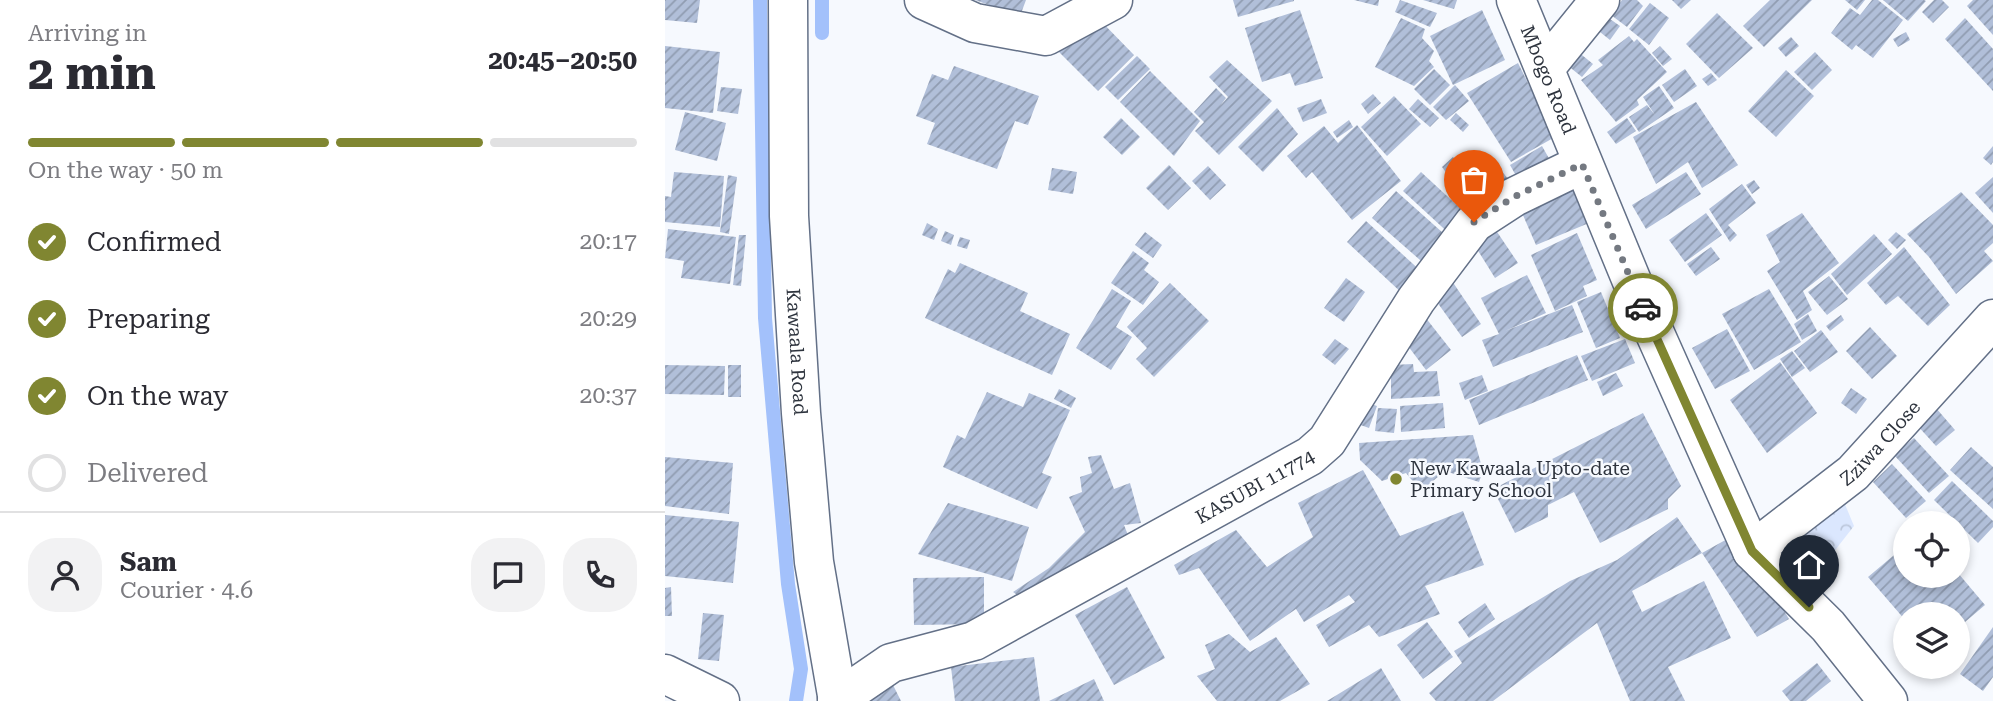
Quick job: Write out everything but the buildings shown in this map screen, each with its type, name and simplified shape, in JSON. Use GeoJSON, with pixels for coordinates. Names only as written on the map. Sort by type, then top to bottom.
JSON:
{"type":"FeatureCollection","features":[{"type":"Feature","properties":{"kind":"street","name":"Kawaala Road"},"geometry":{"type":"LineString","coordinates":[[788,0],[789,216],[801,412],[814,562],[837,700]]}},
{"type":"Feature","properties":{"kind":"street"},"geometry":{"type":"LineString","coordinates":[[925,0],[975,23],[1046,36],[1113,0]]}},
{"type":"Feature","properties":{"kind":"street","name":"Mbogo Road"},"geometry":{"type":"LineString","coordinates":[[1516,0],[1582,164],[1752,551],[1828,626],[1888,701]]}},
{"type":"Feature","properties":{"kind":"street"},"geometry":{"type":"LineString","coordinates":[[1545,68],[1600,0]]}},
{"type":"Feature","properties":{"kind":"street","name":"KASUBI 11774"},"geometry":{"type":"LineString","coordinates":[[837,700],[891,663],[974,641],[1310,456],[1327,441],[1416,300],[1474,222],[1514,197],[1582,164]]}},
{"type":"Feature","properties":{"kind":"street","name":"Zziwa Close"},"geometry":{"type":"LineString","coordinates":[[1752,551],[1853,472],[1969,342],[1993,319]]}},
{"type":"Feature","properties":{"kind":"street"},"geometry":{"type":"LineString","coordinates":[[665,674],[720,701]]}},
{"type":"Feature","properties":{"kind":"green space"},"geometry":{"type":"Polygon","coordinates":[[[1837,485],[1854,526],[1818,572],[1799,572],[1778,536],[1837,485]]]}},
{"type":"Feature","properties":{"kind":"waterway"},"geometry":{"type":"LineString","coordinates":[[760,0],[765,318],[788,584],[801,669],[796,701]]}},
{"type":"Feature","properties":{"kind":"waterway"},"geometry":{"type":"LineString","coordinates":[[822,0],[822,33]]}},
{"type":"Feature","properties":{"kind":"way so far"},"geometry":{"type":"LineString","coordinates":[[1474,222],[1514,197],[1582,164],[1643,308]]}},
{"type":"Feature","properties":{"kind":"place","name":"New Kawaala Upto-date Primary School"},"geometry":{"type":"Point","coordinates":[1396,479]}},
{"type":"Feature","properties":{"kind":"route"},"geometry":{"type":"LineString","coordinates":[[1643,308],[1752,551],[1809,607]]}}]}
